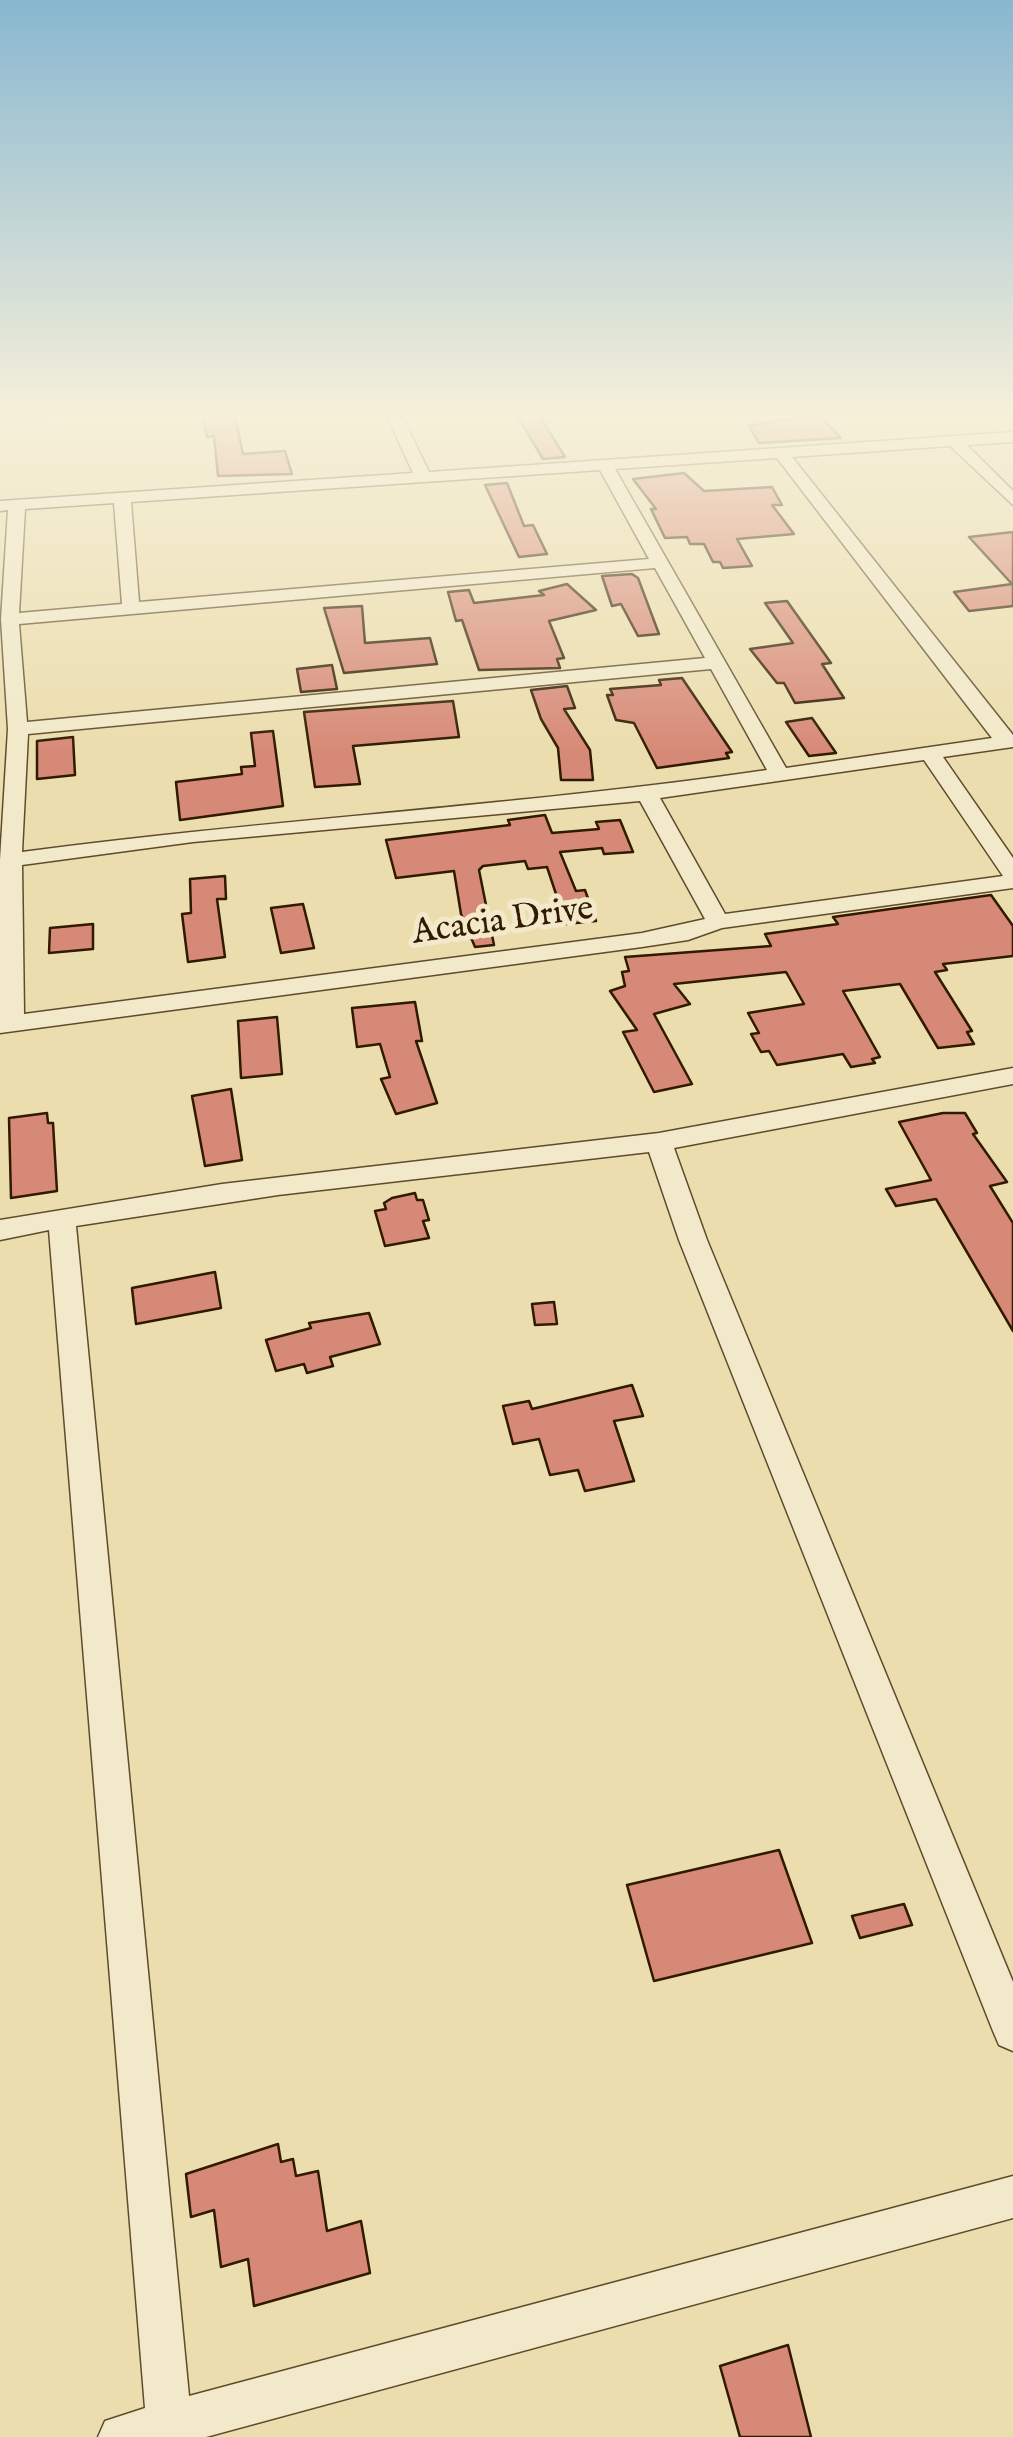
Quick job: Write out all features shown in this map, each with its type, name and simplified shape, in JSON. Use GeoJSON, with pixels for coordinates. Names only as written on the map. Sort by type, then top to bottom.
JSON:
{"type":"FeatureCollection","features":[{"type":"Feature","properties":{"kind":"street"},"geometry":{"type":"LineString","coordinates":[[6,1024],[18,728],[10,619],[9,526]]}},
{"type":"Feature","properties":{"kind":"street"},"geometry":{"type":"LineString","coordinates":[[124,526],[131,609]]}},
{"type":"Feature","properties":{"kind":"street"},"geometry":{"type":"LineString","coordinates":[[638,526],[781,777]]}},
{"type":"Feature","properties":{"kind":"street"},"geometry":{"type":"LineString","coordinates":[[11,860],[193,836],[648,794],[1010,742],[839,526]]}},
{"type":"Feature","properties":{"kind":"street"},"geometry":{"type":"LineString","coordinates":[[10,619],[658,563]]}},
{"type":"Feature","properties":{"kind":"street"},"geometry":{"type":"LineString","coordinates":[[18,728],[715,663]]}},
{"type":"Feature","properties":{"kind":"street"},"geometry":{"type":"LineString","coordinates":[[932,756],[1013,878]]}},
{"type":"Feature","properties":{"kind":"street"},"geometry":{"type":"LineString","coordinates":[[648,794],[718,922]]}},
{"type":"Feature","properties":{"kind":"street","name":"Acacia Drive"},"geometry":{"type":"LineString","coordinates":[[6,1024],[642,940],[688,933],[718,922],[1013,878]]}},
{"type":"Feature","properties":{"kind":"street"},"geometry":{"type":"LineString","coordinates":[[0,1230],[199,1194],[658,1142],[1013,1076]]}},
{"type":"Feature","properties":{"kind":"street"},"geometry":{"type":"LineString","coordinates":[[658,1142],[1013,2031]]}},
{"type":"Feature","properties":{"kind":"street"},"geometry":{"type":"LineString","coordinates":[[62,1218],[168,2424]]}},
{"type":"Feature","properties":{"kind":"street"},"geometry":{"type":"LineString","coordinates":[[121,2437],[1013,2198]]}},
{"type":"Feature","properties":{"kind":"building"},"geometry":{"type":"Polygon","coordinates":[[[504,526],[533,526],[547,554],[519,557],[504,526]]]}},
{"type":"Feature","properties":{"kind":"building"},"geometry":{"type":"Polygon","coordinates":[[[659,526],[788,526],[794,534],[737,539],[752,566],[723,568],[720,562],[713,562],[704,544],[690,544],[687,537],[665,538],[659,526]]]}},
{"type":"Feature","properties":{"kind":"building"},"geometry":{"type":"Polygon","coordinates":[[[1013,532],[1013,606],[969,611],[954,592],[1012,584],[969,537],[1013,532]]]}},
{"type":"Feature","properties":{"kind":"building"},"geometry":{"type":"Polygon","coordinates":[[[632,574],[638,578],[659,634],[638,636],[621,604],[612,606],[602,576],[632,574]]]}},
{"type":"Feature","properties":{"kind":"building"},"geometry":{"type":"Polygon","coordinates":[[[567,584],[596,610],[549,621],[564,658],[557,659],[560,668],[479,670],[462,620],[456,621],[448,592],[469,590],[474,603],[544,595],[539,591],[567,584]]]}},
{"type":"Feature","properties":{"kind":"building"},"geometry":{"type":"Polygon","coordinates":[[[787,601],[831,663],[822,664],[844,698],[795,703],[784,683],[777,683],[750,649],[793,643],[765,603],[787,601]]]}},
{"type":"Feature","properties":{"kind":"building"},"geometry":{"type":"Polygon","coordinates":[[[362,606],[365,643],[430,638],[437,664],[344,673],[324,608],[362,606]]]}},
{"type":"Feature","properties":{"kind":"building"},"geometry":{"type":"Polygon","coordinates":[[[332,665],[337,689],[301,692],[297,669],[332,665]]]}},
{"type":"Feature","properties":{"kind":"building"},"geometry":{"type":"Polygon","coordinates":[[[682,678],[732,752],[726,753],[729,758],[657,768],[634,723],[616,720],[607,695],[613,695],[610,689],[661,685],[659,680],[682,678]]]}},
{"type":"Feature","properties":{"kind":"building"},"geometry":{"type":"Polygon","coordinates":[[[567,686],[575,708],[564,709],[590,750],[593,780],[561,780],[558,748],[541,719],[531,690],[567,686]]]}},
{"type":"Feature","properties":{"kind":"building"},"geometry":{"type":"Polygon","coordinates":[[[453,701],[459,737],[353,746],[360,784],[315,787],[304,712],[453,701]]]}},
{"type":"Feature","properties":{"kind":"building"},"geometry":{"type":"Polygon","coordinates":[[[812,718],[836,753],[809,756],[786,722],[812,718]]]}},
{"type":"Feature","properties":{"kind":"building"},"geometry":{"type":"Polygon","coordinates":[[[273,731],[283,806],[180,820],[176,782],[242,774],[241,767],[255,766],[251,733],[273,731]]]}},
{"type":"Feature","properties":{"kind":"building"},"geometry":{"type":"Polygon","coordinates":[[[73,737],[75,775],[37,779],[37,741],[73,737]]]}},
{"type":"Feature","properties":{"kind":"building"},"geometry":{"type":"Polygon","coordinates":[[[545,815],[552,833],[599,829],[596,822],[620,820],[633,852],[604,854],[602,848],[560,852],[576,891],[585,890],[596,921],[566,924],[547,867],[528,869],[525,861],[483,866],[479,870],[494,945],[475,947],[461,914],[454,871],[396,878],[386,840],[510,825],[508,820],[545,815]]]}},
{"type":"Feature","properties":{"kind":"building"},"geometry":{"type":"Polygon","coordinates":[[[225,876],[226,899],[217,899],[225,957],[188,962],[182,914],[191,913],[190,879],[225,876]]]}},
{"type":"Feature","properties":{"kind":"building"},"geometry":{"type":"Polygon","coordinates":[[[991,895],[1013,926],[1013,956],[943,964],[947,970],[935,972],[972,1031],[967,1032],[974,1044],[938,1048],[900,984],[843,991],[880,1057],[872,1059],[875,1063],[851,1067],[843,1054],[777,1065],[769,1051],[761,1052],[751,1034],[759,1033],[748,1013],[804,1004],[786,972],[674,984],[690,1004],[654,1014],[692,1084],[654,1092],[623,1032],[637,1030],[610,991],[625,986],[622,972],[629,971],[625,957],[771,946],[765,934],[838,924],[833,917],[991,895]]]}},
{"type":"Feature","properties":{"kind":"building"},"geometry":{"type":"Polygon","coordinates":[[[303,904],[314,948],[281,953],[271,908],[303,904]]]}},
{"type":"Feature","properties":{"kind":"building"},"geometry":{"type":"Polygon","coordinates":[[[93,924],[93,949],[49,953],[50,928],[93,924]]]}},
{"type":"Feature","properties":{"kind":"building"},"geometry":{"type":"Polygon","coordinates":[[[415,1002],[422,1041],[416,1041],[437,1103],[396,1114],[381,1079],[390,1077],[380,1044],[357,1047],[352,1008],[415,1002]]]}},
{"type":"Feature","properties":{"kind":"building"},"geometry":{"type":"Polygon","coordinates":[[[277,1017],[282,1074],[241,1078],[238,1021],[277,1017]]]}},
{"type":"Feature","properties":{"kind":"building"},"geometry":{"type":"Polygon","coordinates":[[[231,1089],[242,1160],[205,1166],[192,1096],[231,1089]]]}},
{"type":"Feature","properties":{"kind":"building"},"geometry":{"type":"Polygon","coordinates":[[[47,1113],[48,1123],[53,1123],[57,1191],[11,1198],[9,1118],[47,1113]]]}},
{"type":"Feature","properties":{"kind":"building"},"geometry":{"type":"Polygon","coordinates":[[[965,1113],[977,1133],[973,1134],[1007,1182],[990,1186],[1013,1223],[1013,1331],[936,1199],[896,1206],[886,1189],[931,1180],[899,1122],[965,1113]]]}},
{"type":"Feature","properties":{"kind":"building"},"geometry":{"type":"Polygon","coordinates":[[[415,1193],[417,1200],[423,1200],[429,1220],[423,1221],[429,1238],[385,1246],[375,1211],[386,1209],[384,1203],[392,1198],[415,1193]]]}},
{"type":"Feature","properties":{"kind":"building"},"geometry":{"type":"Polygon","coordinates":[[[215,1272],[221,1308],[136,1324],[132,1288],[215,1272]]]}},
{"type":"Feature","properties":{"kind":"building"},"geometry":{"type":"Polygon","coordinates":[[[554,1302],[557,1324],[535,1325],[532,1304],[554,1302]]]}},
{"type":"Feature","properties":{"kind":"building"},"geometry":{"type":"Polygon","coordinates":[[[369,1313],[380,1344],[330,1357],[333,1366],[307,1373],[304,1364],[276,1371],[266,1340],[311,1328],[309,1323],[369,1313]]]}},
{"type":"Feature","properties":{"kind":"building"},"geometry":{"type":"Polygon","coordinates":[[[632,1385],[643,1416],[614,1421],[634,1481],[585,1491],[578,1470],[550,1475],[539,1439],[513,1444],[503,1406],[529,1401],[532,1409],[632,1385]]]}},
{"type":"Feature","properties":{"kind":"building"},"geometry":{"type":"Polygon","coordinates":[[[779,1850],[812,1943],[654,1981],[627,1885],[779,1850]]]}},
{"type":"Feature","properties":{"kind":"building"},"geometry":{"type":"Polygon","coordinates":[[[904,1904],[912,1925],[860,1938],[852,1916],[904,1904]]]}},
{"type":"Feature","properties":{"kind":"building"},"geometry":{"type":"Polygon","coordinates":[[[278,2144],[281,2162],[293,2159],[296,2176],[318,2171],[327,2231],[361,2221],[370,2273],[254,2306],[248,2259],[221,2267],[214,2210],[191,2217],[186,2174],[278,2144]]]}},
{"type":"Feature","properties":{"kind":"building"},"geometry":{"type":"Polygon","coordinates":[[[788,2345],[811,2437],[740,2437],[720,2366],[788,2345]]]}}]}
